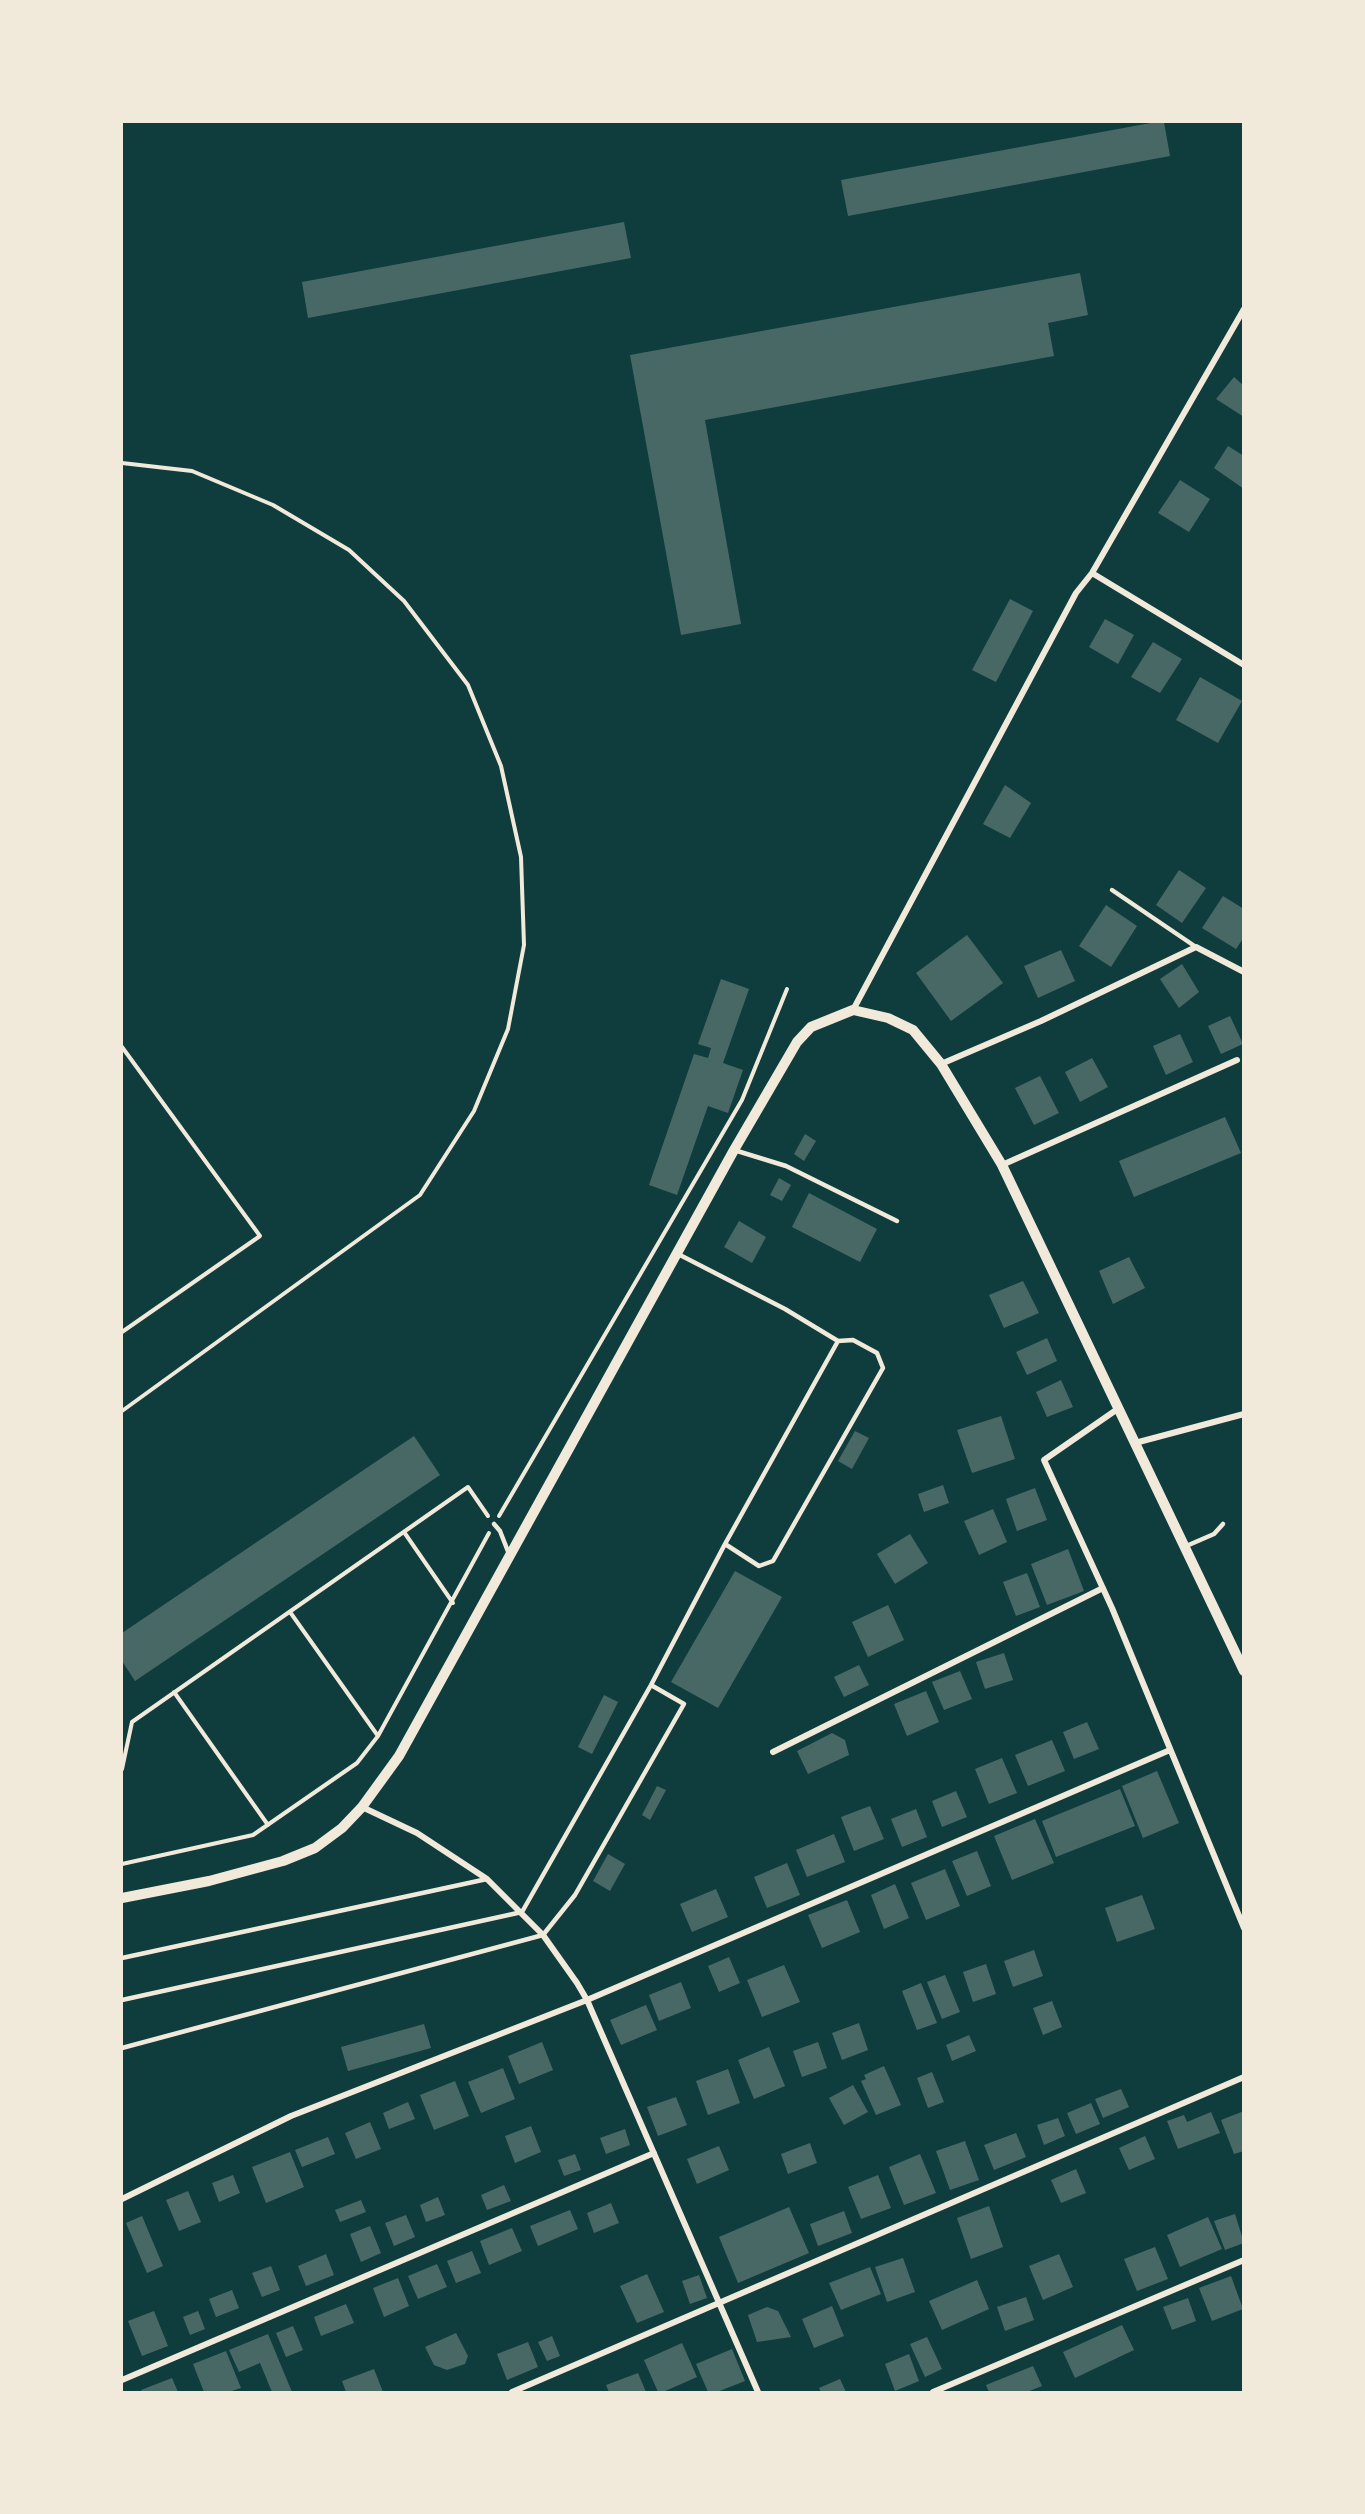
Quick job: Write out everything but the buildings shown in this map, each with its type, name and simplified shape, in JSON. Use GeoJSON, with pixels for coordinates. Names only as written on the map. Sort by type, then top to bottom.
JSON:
{"type":"FeatureCollection","features":[{"type":"Feature","properties":{"kind":"street"},"geometry":{"type":"LineString","coordinates":[[853,1010],[1076,593],[1092,573],[1244,309]]}},
{"type":"Feature","properties":{"kind":"street"},"geometry":{"type":"LineString","coordinates":[[1092,573],[1244,665]]}},
{"type":"Feature","properties":{"kind":"street"},"geometry":{"type":"LineString","coordinates":[[941,1064],[1041,1021],[1196,947],[1244,972]]}},
{"type":"Feature","properties":{"kind":"street"},"geometry":{"type":"LineString","coordinates":[[122,1898],[209,1881],[283,1861],[315,1848],[342,1828],[362,1807],[399,1756],[734,1150],[797,1042],[811,1027],[853,1010],[888,1018],[913,1030],[941,1064],[1002,1165],[1244,1671]]}},
{"type":"Feature","properties":{"kind":"street"},"geometry":{"type":"LineString","coordinates":[[1002,1165],[1237,1060]]}},
{"type":"Feature","properties":{"kind":"street"},"geometry":{"type":"LineString","coordinates":[[1119,1408],[1044,1460],[1102,1588],[1244,1928]]}},
{"type":"Feature","properties":{"kind":"street"},"geometry":{"type":"LineString","coordinates":[[1135,1443],[1244,1414]]}},
{"type":"Feature","properties":{"kind":"street"},"geometry":{"type":"LineString","coordinates":[[773,1752],[1102,1588]]}},
{"type":"Feature","properties":{"kind":"street"},"geometry":{"type":"LineString","coordinates":[[122,2199],[291,2116],[587,2000],[1170,1750]]}},
{"type":"Feature","properties":{"kind":"street"},"geometry":{"type":"LineString","coordinates":[[362,1807],[417,1833],[487,1879],[543,1935],[577,1983],[587,2000],[758,2392]]}},
{"type":"Feature","properties":{"kind":"street"},"geometry":{"type":"LineString","coordinates":[[512,2392],[1244,2077]]}},
{"type":"Feature","properties":{"kind":"street"},"geometry":{"type":"LineString","coordinates":[[122,2380],[654,2153]]}},
{"type":"Feature","properties":{"kind":"street"},"geometry":{"type":"LineString","coordinates":[[933,2392],[1244,2260]]}},
{"type":"Feature","properties":{"kind":"lane"},"geometry":{"type":"LineString","coordinates":[[1112,890],[1196,947]]}},
{"type":"Feature","properties":{"kind":"lane"},"geometry":{"type":"LineString","coordinates":[[734,1150],[786,1166],[897,1221]]}},
{"type":"Feature","properties":{"kind":"lane"},"geometry":{"type":"LineString","coordinates":[[677,1253],[785,1309],[838,1341],[853,1340],[877,1353],[883,1368],[773,1561],[759,1566],[725,1544]]}},
{"type":"Feature","properties":{"kind":"lane"},"geometry":{"type":"LineString","coordinates":[[122,2000],[522,1912],[651,1685],[725,1544],[838,1341]]}},
{"type":"Feature","properties":{"kind":"lane"},"geometry":{"type":"LineString","coordinates":[[494,1524],[500,1531],[509,1555]]}},
{"type":"Feature","properties":{"kind":"lane"},"geometry":{"type":"LineString","coordinates":[[1184,1547],[1214,1534],[1223,1524]]}},
{"type":"Feature","properties":{"kind":"lane"},"geometry":{"type":"LineString","coordinates":[[122,2048],[543,1935],[575,1895],[684,1704],[651,1685]]}},
{"type":"Feature","properties":{"kind":"lane"},"geometry":{"type":"LineString","coordinates":[[122,1958],[487,1879]]}},
{"type":"Feature","properties":{"kind":"path"},"geometry":{"type":"LineString","coordinates":[[122,463],[192,471],[273,506],[349,550],[404,601],[468,685],[501,766],[521,857],[524,945],[508,1029],[474,1111],[420,1195],[122,1411]]}},
{"type":"Feature","properties":{"kind":"path"},"geometry":{"type":"LineString","coordinates":[[122,1864],[253,1835],[357,1763],[378,1736],[453,1603],[494,1524],[742,1100],[788,989]]}},
{"type":"Feature","properties":{"kind":"path"},"geometry":{"type":"LineString","coordinates":[[122,1047],[260,1236],[122,1332]]}},
{"type":"Feature","properties":{"kind":"path"},"geometry":{"type":"LineString","coordinates":[[122,1769],[132,1722],[468,1486],[494,1524]]}},
{"type":"Feature","properties":{"kind":"path"},"geometry":{"type":"LineString","coordinates":[[404,1532],[453,1603]]}},
{"type":"Feature","properties":{"kind":"path"},"geometry":{"type":"LineString","coordinates":[[290,1612],[378,1736]]}},
{"type":"Feature","properties":{"kind":"path"},"geometry":{"type":"LineString","coordinates":[[174,1692],[268,1825]]}}]}
